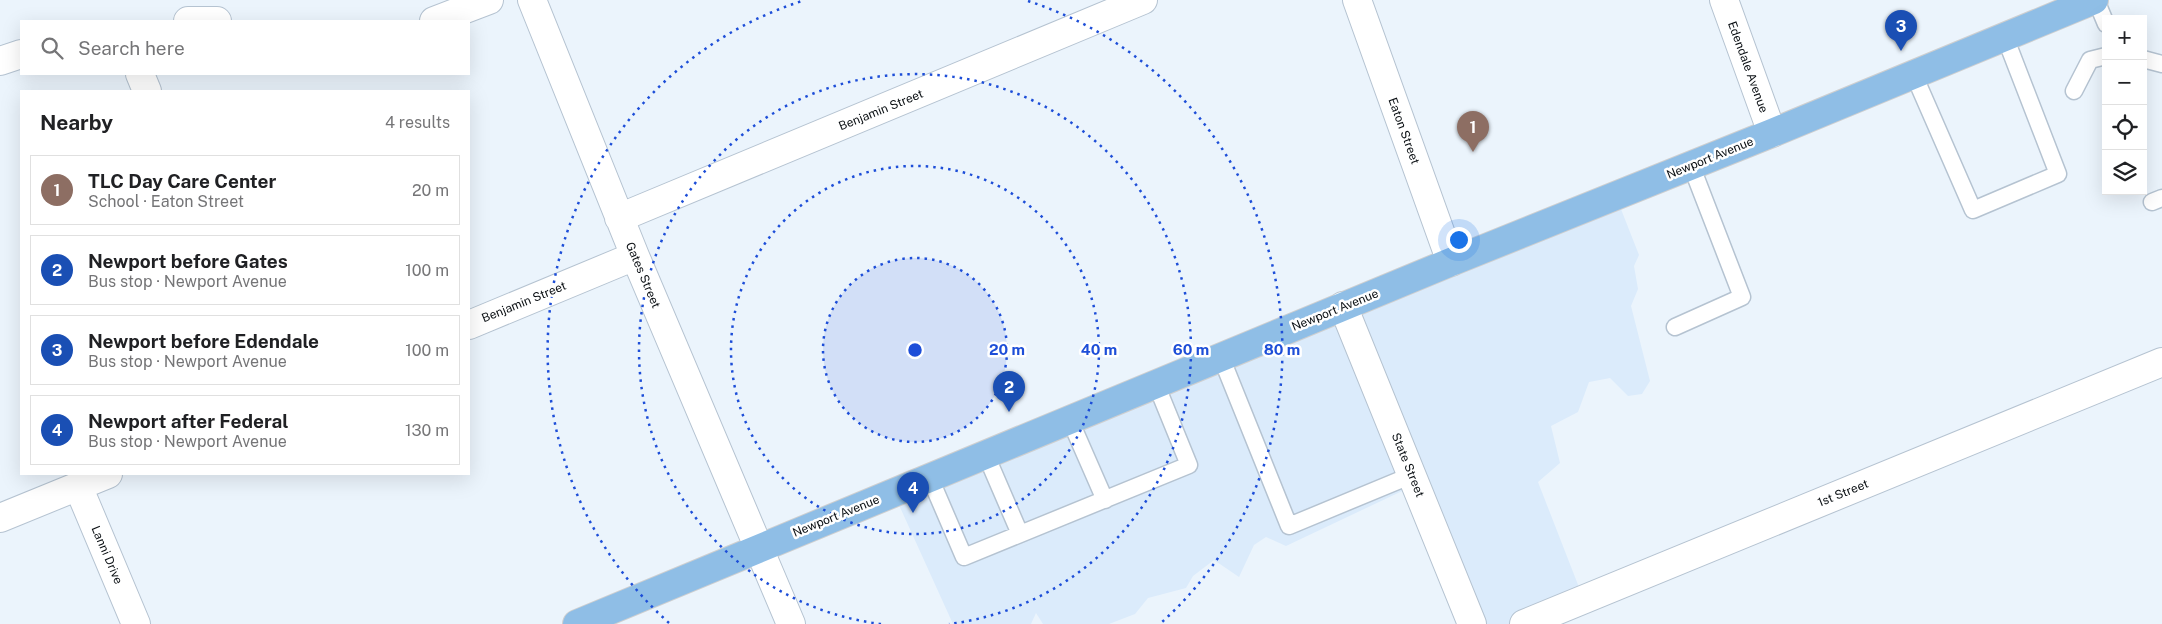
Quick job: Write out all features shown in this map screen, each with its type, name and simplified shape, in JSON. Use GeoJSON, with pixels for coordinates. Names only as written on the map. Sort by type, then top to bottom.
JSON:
{"type":"FeatureCollection","features":[{"type":"Feature","properties":{"kind":"main road","name":"Newport Avenue"},"geometry":{"type":"LineString","coordinates":[[577,624],[1343,306],[2095,0]]}},
{"type":"Feature","properties":{"kind":"street"},"geometry":{"type":"LineString","coordinates":[[437,20],[489,0]]}},
{"type":"Feature","properties":{"kind":"street","name":"Gates Street"},"geometry":{"type":"LineString","coordinates":[[532,0],[619,218],[791,624]]}},
{"type":"Feature","properties":{"kind":"street","name":"Benjamin Street"},"geometry":{"type":"LineString","coordinates":[[619,218],[1142,0]]}},
{"type":"Feature","properties":{"kind":"street","name":"Eaton Street"},"geometry":{"type":"LineString","coordinates":[[1357,0],[1451,262]]}},
{"type":"Feature","properties":{"kind":"street","name":"Edendale Avenue"},"geometry":{"type":"LineString","coordinates":[[1724,0],[1772,133]]}},
{"type":"Feature","properties":{"kind":"street"},"geometry":{"type":"LineString","coordinates":[[0,61],[20,54]]}},
{"type":"Feature","properties":{"kind":"street"},"geometry":{"type":"LineString","coordinates":[[140,75],[147,90]]}},
{"type":"Feature","properties":{"kind":"street","name":"Benjamin Street"},"geometry":{"type":"LineString","coordinates":[[470,325],[635,256]]}},
{"type":"Feature","properties":{"kind":"street","name":"State Street"},"geometry":{"type":"LineString","coordinates":[[1343,306],[1472,624]]}},
{"type":"Feature","properties":{"kind":"street","name":"1st Street"},"geometry":{"type":"LineString","coordinates":[[1524,624],[2162,362]]}},
{"type":"Feature","properties":{"kind":"street"},"geometry":{"type":"LineString","coordinates":[[0,518],[106,475]]}},
{"type":"Feature","properties":{"kind":"street","name":"Lanni Drive"},"geometry":{"type":"LineString","coordinates":[[78,486],[136,624]]}},
{"type":"Feature","properties":{"kind":"lane"},"geometry":{"type":"LineString","coordinates":[[2095,0],[2102,15]]}},
{"type":"Feature","properties":{"kind":"lane"},"geometry":{"type":"LineString","coordinates":[[1914,75],[1974,210],[2058,174],[2005,37]]}},
{"type":"Feature","properties":{"kind":"lane"},"geometry":{"type":"LineString","coordinates":[[2074,91],[2090,60],[2102,57]]}},
{"type":"Feature","properties":{"kind":"lane"},"geometry":{"type":"LineString","coordinates":[[2147,60],[2162,64]]}},
{"type":"Feature","properties":{"kind":"lane"},"geometry":{"type":"LineString","coordinates":[[1675,327],[1742,297],[1691,166]]}},
{"type":"Feature","properties":{"kind":"lane"},"geometry":{"type":"LineString","coordinates":[[1221,357],[1289,526],[1412,475]]}},
{"type":"Feature","properties":{"kind":"lane"},"geometry":{"type":"LineString","coordinates":[[930,478],[964,557],[1105,500],[1189,465],[1156,384]]}},
{"type":"Feature","properties":{"kind":"lane"},"geometry":{"type":"LineString","coordinates":[[1070,420],[1105,500]]}},
{"type":"Feature","properties":{"kind":"lane"},"geometry":{"type":"LineString","coordinates":[[986,455],[1020,534]]}},
{"type":"Feature","properties":{"kind":"shaded area"},"geometry":{"type":"Polygon","coordinates":[[[1617,199],[1639,255],[1634,266],[1638,289],[1631,306],[1650,381],[1642,394],[1628,396],[1610,378],[1589,382],[1578,412],[1551,426],[1560,463],[1538,482],[1582,595],[1518,624],[1480,624],[1417,484],[1286,546],[1266,537],[1254,545],[1239,577],[1214,560],[1193,576],[1186,588],[1148,598],[1135,614],[1109,624],[1043,624],[1036,613],[1031,624],[953,624],[894,494],[1617,199]]]}},
{"type":"Feature","properties":{"kind":"place","name":"Newport before Edendale"},"geometry":{"type":"Point","coordinates":[1901,51]}},
{"type":"Feature","properties":{"kind":"place","name":"TLC Day Care Center"},"geometry":{"type":"Point","coordinates":[1473,152]}},
{"type":"Feature","properties":{"kind":"place","name":"Newport before Gates"},"geometry":{"type":"Point","coordinates":[1009,412]}},
{"type":"Feature","properties":{"kind":"place","name":"Newport after Federal"},"geometry":{"type":"Point","coordinates":[913,513]}}]}
